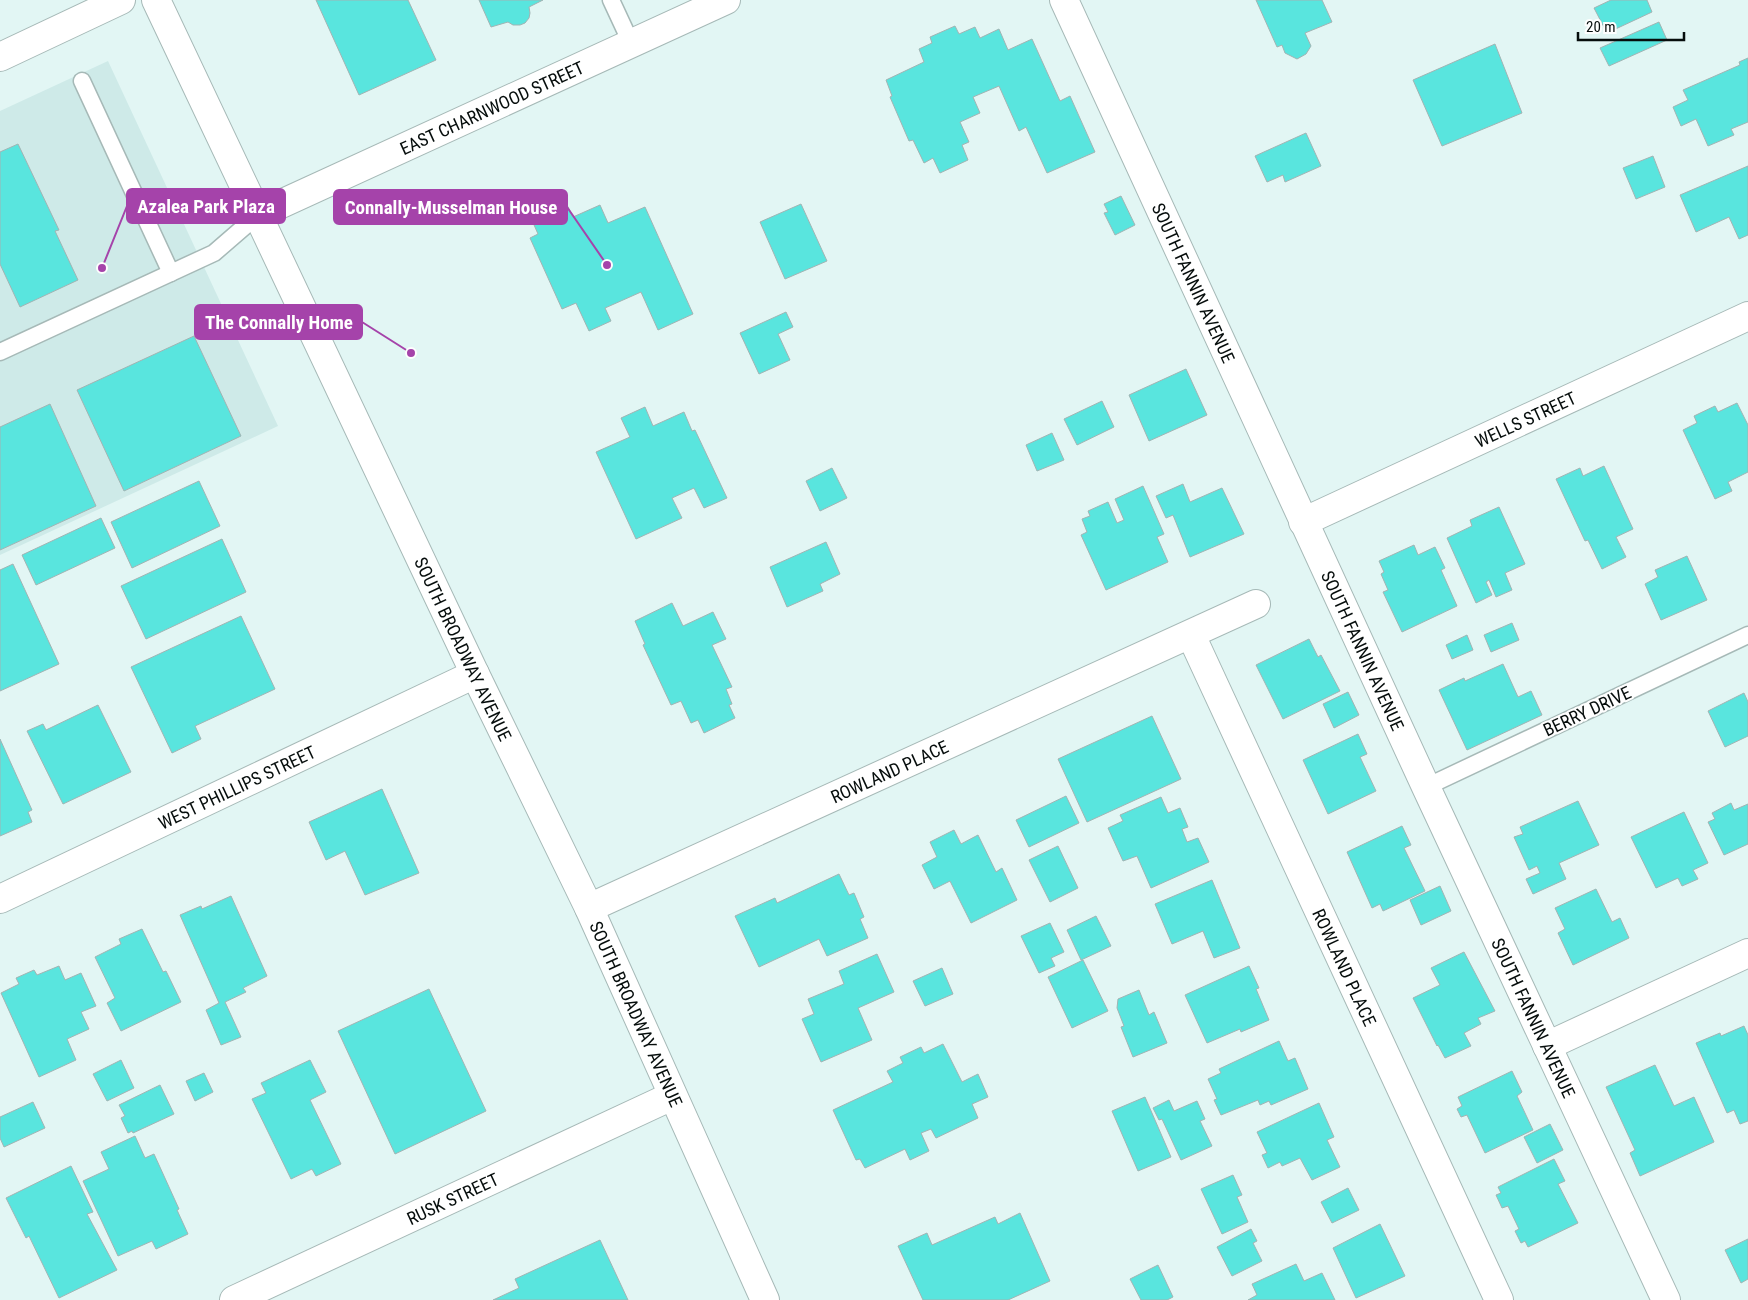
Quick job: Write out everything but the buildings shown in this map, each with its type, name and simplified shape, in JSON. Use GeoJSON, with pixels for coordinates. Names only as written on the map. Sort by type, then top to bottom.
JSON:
{"type":"FeatureCollection","features":[{"type":"Feature","properties":{"kind":"street"},"geometry":{"type":"LineString","coordinates":[[0,57],[121,0]]}},
{"type":"Feature","properties":{"kind":"street","name":"SOUTH BROADWAY AVENUE"},"geometry":{"type":"LineString","coordinates":[[156,0],[259,214],[475,674],[589,908],[765,1300]]}},
{"type":"Feature","properties":{"kind":"street","name":"EAST CHARNWOOD STREET"},"geometry":{"type":"LineString","coordinates":[[259,214],[726,0]]}},
{"type":"Feature","properties":{"kind":"street","name":"SOUTH FANNIN AVENUE"},"geometry":{"type":"LineString","coordinates":[[1064,0],[1426,787],[1666,1300]]}},
{"type":"Feature","properties":{"kind":"street","name":"WELLS STREET"},"geometry":{"type":"LineString","coordinates":[[1304,522],[1748,316]]}},
{"type":"Feature","properties":{"kind":"street","name":"ROWLAND PLACE"},"geometry":{"type":"LineString","coordinates":[[589,908],[1192,635],[1256,604]]}},
{"type":"Feature","properties":{"kind":"street","name":"ROWLAND PLACE"},"geometry":{"type":"LineString","coordinates":[[1192,635],[1499,1300]]}},
{"type":"Feature","properties":{"kind":"street","name":"WEST PHILLIPS STREET"},"geometry":{"type":"LineString","coordinates":[[0,899],[475,674]]}},
{"type":"Feature","properties":{"kind":"street"},"geometry":{"type":"LineString","coordinates":[[1548,1046],[1748,953]]}},
{"type":"Feature","properties":{"kind":"street","name":"RUSK STREET"},"geometry":{"type":"LineString","coordinates":[[234,1300],[672,1096]]}},
{"type":"Feature","properties":{"kind":"lane"},"geometry":{"type":"LineString","coordinates":[[611,0],[631,43]]}},
{"type":"Feature","properties":{"kind":"lane"},"geometry":{"type":"LineString","coordinates":[[82,81],[171,273]]}},
{"type":"Feature","properties":{"kind":"lane"},"geometry":{"type":"LineString","coordinates":[[0,352],[214,253],[259,214]]}},
{"type":"Feature","properties":{"kind":"lane","name":"BERRY DRIVE"},"geometry":{"type":"LineString","coordinates":[[1426,787],[1748,636]]}},
{"type":"Feature","properties":{"kind":"shaded area"},"geometry":{"type":"Polygon","coordinates":[[[108,61],[278,426],[0,555],[0,111],[108,61]]]}},
{"type":"Feature","properties":{"kind":"place","name":"Connally-Musselman House"},"geometry":{"type":"Point","coordinates":[607,265]}},
{"type":"Feature","properties":{"kind":"place","name":"Azalea Park Plaza"},"geometry":{"type":"Point","coordinates":[102,268]}},
{"type":"Feature","properties":{"kind":"place","name":"The Connally Home"},"geometry":{"type":"Point","coordinates":[411,353]}}]}
